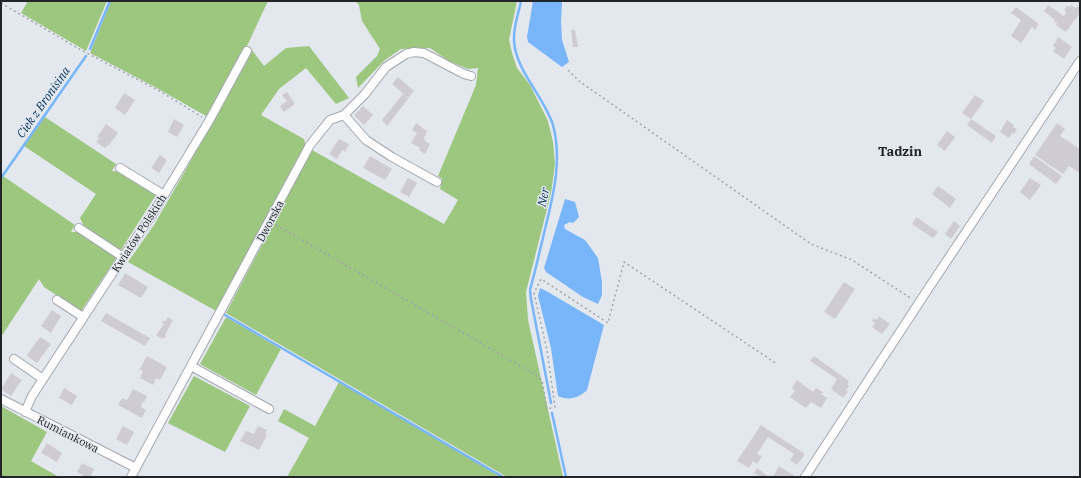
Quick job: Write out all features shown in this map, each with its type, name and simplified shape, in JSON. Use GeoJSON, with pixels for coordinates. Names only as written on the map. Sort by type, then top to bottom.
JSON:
{"type":"FeatureCollection","features":[{"type":"Feature","properties":{"kind":"street","name":"Kwiatów Polskich"},"geometry":{"type":"LineString","coordinates":[[25,412],[32,396],[43,378],[152,215],[209,121],[247,51]]}},
{"type":"Feature","properties":{"kind":"street","name":"Dworska"},"geometry":{"type":"LineString","coordinates":[[131,477],[270,222],[310,145],[330,120],[344,115],[365,94],[386,67],[406,54],[414,52],[424,53],[464,74],[471,76]]}},
{"type":"Feature","properties":{"kind":"street"},"geometry":{"type":"LineString","coordinates":[[805,477],[1080,61]]}},
{"type":"Feature","properties":{"kind":"street"},"geometry":{"type":"LineString","coordinates":[[344,115],[366,140],[392,157],[437,182]]}},
{"type":"Feature","properties":{"kind":"street"},"geometry":{"type":"LineString","coordinates":[[120,168],[164,195]]}},
{"type":"Feature","properties":{"kind":"street"},"geometry":{"type":"LineString","coordinates":[[80,228],[123,257]]}},
{"type":"Feature","properties":{"kind":"street"},"geometry":{"type":"LineString","coordinates":[[57,300],[83,317]]}},
{"type":"Feature","properties":{"kind":"street"},"geometry":{"type":"LineString","coordinates":[[14,359],[43,378]]}},
{"type":"Feature","properties":{"kind":"street"},"geometry":{"type":"LineString","coordinates":[[191,366],[269,409]]}},
{"type":"Feature","properties":{"kind":"street","name":"Rumiankowa"},"geometry":{"type":"LineString","coordinates":[[1,399],[136,468]]}},
{"type":"Feature","properties":{"kind":"path"},"geometry":{"type":"LineString","coordinates":[[1,3],[81,50],[158,90],[209,121]]}},
{"type":"Feature","properties":{"kind":"path"},"geometry":{"type":"LineString","coordinates":[[568,70],[579,81],[810,244],[852,260],[918,304]]}},
{"type":"Feature","properties":{"kind":"path"},"geometry":{"type":"LineString","coordinates":[[270,222],[536,375],[542,380],[547,409],[556,407],[547,350],[534,293],[536,288],[541,279],[608,323],[624,262],[777,364]]}},
{"type":"Feature","properties":{"kind":"green space"},"geometry":{"type":"Polygon","coordinates":[[[28,1],[107,1],[86,51],[21,13],[28,1]]]}},
{"type":"Feature","properties":{"kind":"green space"},"geometry":{"type":"Polygon","coordinates":[[[111,1],[268,1],[248,44],[206,116],[90,53],[111,1]]]}},
{"type":"Feature","properties":{"kind":"green space"},"geometry":{"type":"Polygon","coordinates":[[[355,1],[517,1],[509,40],[512,53],[517,68],[530,85],[548,121],[553,142],[555,164],[551,193],[526,292],[528,320],[563,477],[507,477],[226,313],[312,150],[444,224],[458,200],[440,189],[442,179],[438,176],[476,85],[478,68],[468,69],[449,61],[430,48],[401,49],[385,60],[358,88],[356,77],[377,56],[380,49],[362,21],[359,5],[355,1]]]}},
{"type":"Feature","properties":{"kind":"green space"},"geometry":{"type":"Polygon","coordinates":[[[309,46],[349,98],[336,104],[306,68],[279,89],[261,115],[304,139],[306,147],[218,312],[128,262],[154,225],[252,50],[264,66],[286,48],[309,46]]]}},
{"type":"Feature","properties":{"kind":"green space"},"geometry":{"type":"Polygon","coordinates":[[[45,117],[116,164],[112,171],[120,172],[156,195],[121,250],[84,226],[80,218],[96,194],[24,146],[45,117]]]}},
{"type":"Feature","properties":{"kind":"green space"},"geometry":{"type":"Polygon","coordinates":[[[3,176],[75,225],[71,232],[80,232],[117,257],[81,311],[44,287],[39,279],[1,337],[1,180],[3,176]]]}},
{"type":"Feature","properties":{"kind":"green space"},"geometry":{"type":"Polygon","coordinates":[[[226,317],[281,349],[256,395],[200,364],[226,317]]]}},
{"type":"Feature","properties":{"kind":"green space"},"geometry":{"type":"Polygon","coordinates":[[[194,376],[250,406],[225,452],[168,423],[194,376]]]}},
{"type":"Feature","properties":{"kind":"green space"},"geometry":{"type":"Polygon","coordinates":[[[339,382],[501,477],[287,477],[309,438],[278,421],[284,409],[315,426],[339,382]]]}},
{"type":"Feature","properties":{"kind":"green space"},"geometry":{"type":"Polygon","coordinates":[[[1,406],[47,432],[31,461],[59,477],[1,477],[1,406]]]}},
{"type":"Feature","properties":{"kind":"water"},"geometry":{"type":"Polygon","coordinates":[[[533,1],[562,1],[562,40],[569,62],[562,67],[528,42],[527,37],[533,1]]]}},
{"type":"Feature","properties":{"kind":"water"},"geometry":{"type":"Polygon","coordinates":[[[565,199],[575,202],[579,217],[573,223],[570,222],[564,225],[565,229],[585,240],[598,258],[602,282],[602,295],[598,304],[583,297],[546,272],[544,268],[565,199]]]}},
{"type":"Feature","properties":{"kind":"water"},"geometry":{"type":"Polygon","coordinates":[[[540,288],[604,325],[587,390],[577,397],[562,398],[558,396],[551,348],[538,296],[540,288]]]}},
{"type":"Feature","properties":{"kind":"building"},"geometry":{"type":"Polygon","coordinates":[[[1048,5],[1064,16],[1066,12],[1064,10],[1067,6],[1070,7],[1071,5],[1076,8],[1078,6],[1080,7],[1080,13],[1066,32],[1056,25],[1057,23],[1054,21],[1055,20],[1044,11],[1048,5]]]}},
{"type":"Feature","properties":{"kind":"building"},"geometry":{"type":"Polygon","coordinates":[[[1016,7],[1039,24],[1035,30],[1032,27],[1021,43],[1011,36],[1021,20],[1011,13],[1016,7]]]}},
{"type":"Feature","properties":{"kind":"building"},"geometry":{"type":"Polygon","coordinates":[[[571,30],[575,30],[578,47],[573,47],[571,30]]]}},
{"type":"Feature","properties":{"kind":"building"},"geometry":{"type":"Polygon","coordinates":[[[1058,37],[1072,47],[1064,59],[1053,51],[1056,48],[1053,46],[1058,37]]]}},
{"type":"Feature","properties":{"kind":"building"},"geometry":{"type":"Polygon","coordinates":[[[398,77],[414,91],[408,98],[392,84],[398,77]]]}},
{"type":"Feature","properties":{"kind":"building"},"geometry":{"type":"Polygon","coordinates":[[[287,92],[295,104],[284,112],[280,106],[287,101],[282,95],[287,92]]]}},
{"type":"Feature","properties":{"kind":"building"},"geometry":{"type":"Polygon","coordinates":[[[124,93],[135,100],[125,115],[115,108],[124,93]]]}},
{"type":"Feature","properties":{"kind":"building"},"geometry":{"type":"Polygon","coordinates":[[[403,94],[408,99],[387,126],[382,120],[403,94]]]}},
{"type":"Feature","properties":{"kind":"building"},"geometry":{"type":"Polygon","coordinates":[[[975,95],[984,101],[971,119],[962,113],[975,95]]]}},
{"type":"Feature","properties":{"kind":"building"},"geometry":{"type":"Polygon","coordinates":[[[363,106],[373,115],[364,125],[354,115],[363,106]]]}},
{"type":"Feature","properties":{"kind":"building"},"geometry":{"type":"Polygon","coordinates":[[[174,119],[184,125],[177,137],[168,132],[174,119]]]}},
{"type":"Feature","properties":{"kind":"building"},"geometry":{"type":"Polygon","coordinates":[[[971,119],[996,136],[992,143],[967,125],[971,119]]]}},
{"type":"Feature","properties":{"kind":"building"},"geometry":{"type":"Polygon","coordinates":[[[1007,120],[1017,129],[1009,138],[1000,132],[1007,120]]]}},
{"type":"Feature","properties":{"kind":"building"},"geometry":{"type":"Polygon","coordinates":[[[416,123],[427,131],[424,138],[425,141],[430,144],[425,154],[419,150],[420,148],[411,143],[417,133],[412,130],[416,123]]]}},
{"type":"Feature","properties":{"kind":"building"},"geometry":{"type":"Polygon","coordinates":[[[1057,123],[1065,129],[1060,136],[1080,149],[1080,173],[1069,166],[1063,174],[1035,155],[1057,123]]]}},
{"type":"Feature","properties":{"kind":"building"},"geometry":{"type":"Polygon","coordinates":[[[106,124],[118,133],[105,148],[96,142],[99,138],[97,137],[106,124]]]}},
{"type":"Feature","properties":{"kind":"building"},"geometry":{"type":"Polygon","coordinates":[[[947,131],[955,137],[945,151],[937,145],[947,131]]]}},
{"type":"Feature","properties":{"kind":"building"},"geometry":{"type":"Polygon","coordinates":[[[339,139],[349,144],[345,152],[342,150],[337,159],[329,154],[339,139]]]}},
{"type":"Feature","properties":{"kind":"building"},"geometry":{"type":"Polygon","coordinates":[[[160,155],[167,160],[159,173],[151,168],[160,155]]]}},
{"type":"Feature","properties":{"kind":"building"},"geometry":{"type":"Polygon","coordinates":[[[370,156],[392,169],[385,180],[363,168],[370,156]]]}},
{"type":"Feature","properties":{"kind":"building"},"geometry":{"type":"Polygon","coordinates":[[[1034,156],[1062,176],[1056,184],[1029,164],[1034,156]]]}},
{"type":"Feature","properties":{"kind":"building"},"geometry":{"type":"Polygon","coordinates":[[[408,178],[417,183],[409,197],[400,192],[408,178]]]}},
{"type":"Feature","properties":{"kind":"building"},"geometry":{"type":"Polygon","coordinates":[[[1030,178],[1041,185],[1030,200],[1020,192],[1030,178]]]}},
{"type":"Feature","properties":{"kind":"building"},"geometry":{"type":"Polygon","coordinates":[[[938,186],[956,199],[950,208],[932,194],[938,186]]]}},
{"type":"Feature","properties":{"kind":"building"},"geometry":{"type":"Polygon","coordinates":[[[916,217],[938,232],[933,238],[912,224],[916,217]]]}},
{"type":"Feature","properties":{"kind":"building"},"geometry":{"type":"Polygon","coordinates":[[[954,221],[960,226],[951,239],[945,234],[954,221]]]}},
{"type":"Feature","properties":{"kind":"building"},"geometry":{"type":"Polygon","coordinates":[[[125,273],[148,287],[141,298],[118,285],[125,273]]]}},
{"type":"Feature","properties":{"kind":"building"},"geometry":{"type":"Polygon","coordinates":[[[844,282],[855,289],[835,319],[824,312],[844,282]]]}},
{"type":"Feature","properties":{"kind":"building"},"geometry":{"type":"Polygon","coordinates":[[[52,310],[61,316],[51,333],[41,326],[52,310]]]}},
{"type":"Feature","properties":{"kind":"building"},"geometry":{"type":"Polygon","coordinates":[[[106,313],[150,338],[145,346],[101,321],[106,313]]]}},
{"type":"Feature","properties":{"kind":"building"},"geometry":{"type":"Polygon","coordinates":[[[879,316],[890,324],[882,334],[872,327],[875,323],[872,321],[874,318],[877,320],[879,316]]]}},
{"type":"Feature","properties":{"kind":"building"},"geometry":{"type":"Polygon","coordinates":[[[168,317],[173,320],[165,335],[165,339],[163,337],[162,339],[156,335],[164,324],[162,323],[163,320],[165,322],[168,317]]]}},
{"type":"Feature","properties":{"kind":"building"},"geometry":{"type":"Polygon","coordinates":[[[40,337],[51,344],[37,363],[27,355],[40,337]]]}},
{"type":"Feature","properties":{"kind":"building"},"geometry":{"type":"Polygon","coordinates":[[[147,356],[167,367],[160,380],[156,378],[153,385],[140,378],[143,371],[140,369],[147,356]]]}},
{"type":"Feature","properties":{"kind":"building"},"geometry":{"type":"Polygon","coordinates":[[[814,356],[849,381],[847,384],[849,386],[846,390],[848,392],[843,398],[831,389],[837,379],[810,361],[814,356]]]}},
{"type":"Feature","properties":{"kind":"building"},"geometry":{"type":"Polygon","coordinates":[[[11,373],[22,380],[11,396],[1,389],[11,373]]]}},
{"type":"Feature","properties":{"kind":"building"},"geometry":{"type":"Polygon","coordinates":[[[797,380],[813,392],[816,388],[823,392],[821,394],[827,398],[821,408],[811,402],[806,408],[790,397],[795,391],[792,388],[797,380]]]}},
{"type":"Feature","properties":{"kind":"building"},"geometry":{"type":"Polygon","coordinates":[[[64,388],[77,396],[72,405],[59,398],[64,388]]]}},
{"type":"Feature","properties":{"kind":"building"},"geometry":{"type":"Polygon","coordinates":[[[133,389],[147,396],[141,407],[146,410],[142,418],[118,405],[122,398],[127,400],[133,389]]]}},
{"type":"Feature","properties":{"kind":"building"},"geometry":{"type":"Polygon","coordinates":[[[761,425],[805,454],[797,465],[790,460],[794,454],[768,437],[757,454],[762,456],[757,464],[753,461],[749,468],[737,461],[761,425]]]}},
{"type":"Feature","properties":{"kind":"building"},"geometry":{"type":"Polygon","coordinates":[[[123,426],[134,432],[127,445],[116,439],[123,426]]]}},
{"type":"Feature","properties":{"kind":"building"},"geometry":{"type":"Polygon","coordinates":[[[258,426],[267,430],[265,434],[267,435],[259,450],[240,441],[246,431],[254,434],[258,426]]]}},
{"type":"Feature","properties":{"kind":"building"},"geometry":{"type":"Polygon","coordinates":[[[47,443],[62,453],[57,462],[41,453],[47,443]]]}},
{"type":"Feature","properties":{"kind":"building"},"geometry":{"type":"Polygon","coordinates":[[[82,463],[94,469],[90,477],[85,477],[77,472],[82,463]]]}},
{"type":"Feature","properties":{"kind":"building"},"geometry":{"type":"Polygon","coordinates":[[[779,466],[794,475],[792,477],[773,477],[779,466]]]}},
{"type":"Feature","properties":{"kind":"building"},"geometry":{"type":"Polygon","coordinates":[[[757,468],[771,477],[760,477],[754,473],[757,468]]]}},
{"type":"Feature","properties":{"kind":"waterway","name":"Ciek z Bronisina"},"geometry":{"type":"LineString","coordinates":[[90,49],[110,1]]}},
{"type":"Feature","properties":{"kind":"waterway","name":"Ner"},"geometry":{"type":"LineString","coordinates":[[521,1],[514,32],[515,48],[518,60],[549,114],[556,137],[557,150],[556,175],[552,201],[530,290],[551,403]]}},
{"type":"Feature","properties":{"kind":"waterway","name":"Ciek z Bronisina"},"geometry":{"type":"LineString","coordinates":[[1,178],[86,56]]}},
{"type":"Feature","properties":{"kind":"waterway"},"geometry":{"type":"LineString","coordinates":[[225,315],[503,477]]}},
{"type":"Feature","properties":{"kind":"waterway","name":"Ner"},"geometry":{"type":"LineString","coordinates":[[552,413],[566,477]]}},
{"type":"Feature","properties":{"kind":"district","name":"Tadzin"},"geometry":{"type":"Point","coordinates":[900,151]}}]}
